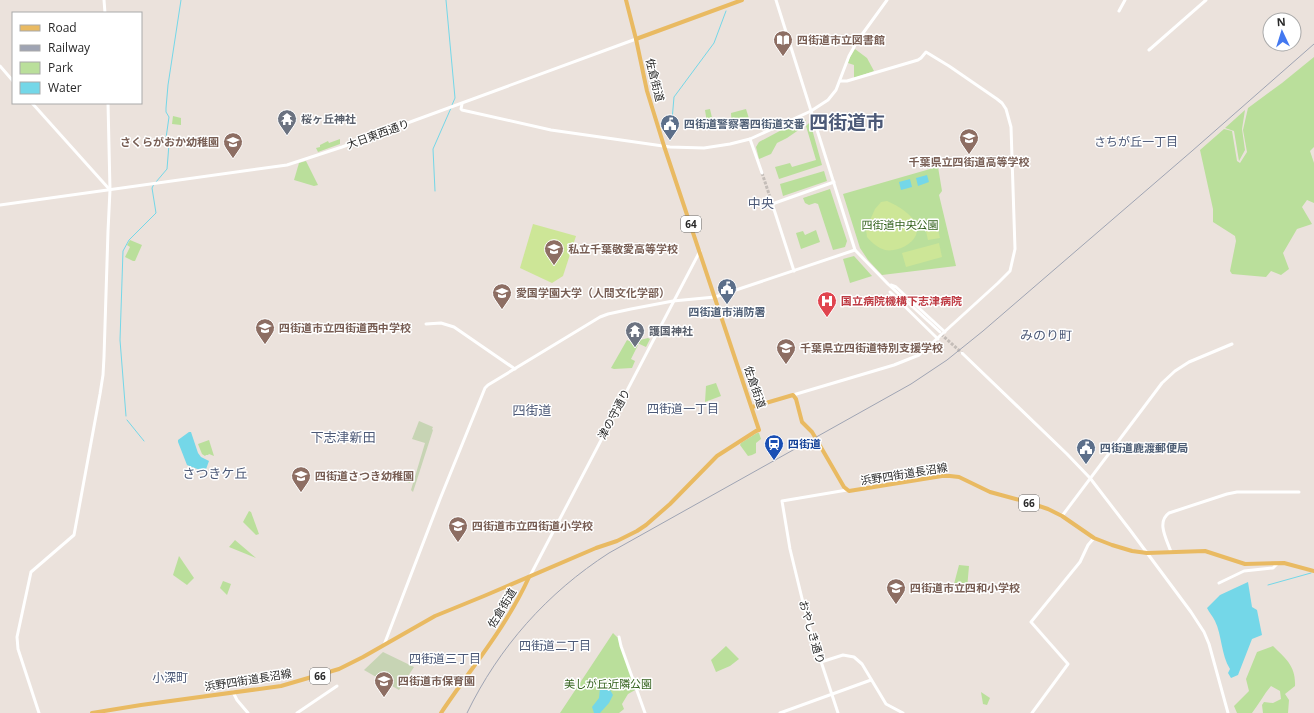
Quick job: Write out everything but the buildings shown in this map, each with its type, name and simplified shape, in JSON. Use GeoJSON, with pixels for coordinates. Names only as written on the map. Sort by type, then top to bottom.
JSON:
{"type":"FeatureCollection","features":[{"type":"Feature","properties":{"kind":"main road","name":"佐倉街道"},"geometry":{"type":"LineString","coordinates":[[441,713],[505,624],[530,576],[626,537],[646,524],[670,504],[717,456],[759,430],[664,146],[647,91],[626,0]]}},
{"type":"Feature","properties":{"kind":"main road"},"geometry":{"type":"LineString","coordinates":[[636,38],[742,0]]}},
{"type":"Feature","properties":{"kind":"main road"},"geometry":{"type":"LineString","coordinates":[[752,408],[793,395]]}},
{"type":"Feature","properties":{"kind":"main road","name":"浜野四街道長沼線"},"geometry":{"type":"LineString","coordinates":[[793,395],[796,398],[802,422],[814,435],[847,490],[851,491],[942,476],[956,476],[990,492],[1027,502],[1062,516],[1094,538],[1138,553],[1205,551],[1245,564],[1279,563],[1314,571]]}},
{"type":"Feature","properties":{"kind":"main road","name":"浜野四街道長沼線"},"geometry":{"type":"LineString","coordinates":[[92,713],[141,704],[287,685],[325,674],[348,666],[435,616],[530,576]]}},
{"type":"Feature","properties":{"kind":"street"},"geometry":{"type":"LineString","coordinates":[[104,0],[105,12]]}},
{"type":"Feature","properties":{"kind":"street"},"geometry":{"type":"LineString","coordinates":[[776,0],[855,250],[888,284],[940,332]]}},
{"type":"Feature","properties":{"kind":"street"},"geometry":{"type":"LineString","coordinates":[[462,104],[462,110],[551,130],[664,146],[704,148],[750,140],[828,100],[836,90],[849,56],[858,40],[887,0]]}},
{"type":"Feature","properties":{"kind":"street"},"geometry":{"type":"LineString","coordinates":[[1119,11],[1125,0]]}},
{"type":"Feature","properties":{"kind":"street"},"geometry":{"type":"LineString","coordinates":[[1149,50],[1206,0]]}},
{"type":"Feature","properties":{"kind":"street","name":"大日東西通り"},"geometry":{"type":"LineString","coordinates":[[0,205],[296,163],[462,104],[636,38]]}},
{"type":"Feature","properties":{"kind":"street"},"geometry":{"type":"LineString","coordinates":[[793,395],[907,360],[923,353],[1010,270],[1015,249],[1010,121],[1006,109],[998,98],[926,52],[921,58],[912,62],[847,81],[840,80]]}},
{"type":"Feature","properties":{"kind":"street"},"geometry":{"type":"LineString","coordinates":[[0,66],[12,80]]}},
{"type":"Feature","properties":{"kind":"street"},"geometry":{"type":"LineString","coordinates":[[33,104],[110,190]]}},
{"type":"Feature","properties":{"kind":"street"},"geometry":{"type":"LineString","coordinates":[[38,713],[18,649],[17,637],[31,572],[74,535],[103,375],[110,190],[108,104]]}},
{"type":"Feature","properties":{"kind":"street"},"geometry":{"type":"LineString","coordinates":[[750,140],[762,173]]}},
{"type":"Feature","properties":{"kind":"street"},"geometry":{"type":"LineString","coordinates":[[772,204],[834,182]]}},
{"type":"Feature","properties":{"kind":"street"},"geometry":{"type":"LineString","coordinates":[[770,197],[794,271]]}},
{"type":"Feature","properties":{"kind":"street"},"geometry":{"type":"LineString","coordinates":[[384,645],[440,499],[485,388],[488,385],[600,317],[673,301],[715,297],[855,250]]}},
{"type":"Feature","properties":{"kind":"street","name":"津の守通り"},"geometry":{"type":"LineString","coordinates":[[530,576],[700,251]]}},
{"type":"Feature","properties":{"kind":"street"},"geometry":{"type":"LineString","coordinates":[[888,284],[896,287],[945,332]]}},
{"type":"Feature","properties":{"kind":"street"},"geometry":{"type":"LineString","coordinates":[[890,292],[938,339]]}},
{"type":"Feature","properties":{"kind":"street"},"geometry":{"type":"LineString","coordinates":[[426,324],[441,323],[454,327],[515,369]]}},
{"type":"Feature","properties":{"kind":"street"},"geometry":{"type":"LineString","coordinates":[[1062,516],[1162,383],[1175,371],[1189,362],[1232,344]]}},
{"type":"Feature","properties":{"kind":"street"},"geometry":{"type":"LineString","coordinates":[[962,353],[1068,454],[1090,478],[1195,617],[1209,644],[1228,713]]}},
{"type":"Feature","properties":{"kind":"street","name":"おやしき通り"},"geometry":{"type":"LineString","coordinates":[[838,713],[806,614],[790,549],[782,501],[847,490]]}},
{"type":"Feature","properties":{"kind":"street"},"geometry":{"type":"LineString","coordinates":[[1170,552],[1162,523],[1165,516],[1169,513],[1237,492],[1299,492]]}},
{"type":"Feature","properties":{"kind":"street"},"geometry":{"type":"LineString","coordinates":[[1032,713],[1068,664],[1031,622],[1080,562],[1088,545],[1094,538]]}},
{"type":"Feature","properties":{"kind":"street"},"geometry":{"type":"LineString","coordinates":[[1219,582],[1244,571],[1273,568],[1279,563]]}},
{"type":"Feature","properties":{"kind":"street"},"geometry":{"type":"LineString","coordinates":[[619,637],[645,713]]}},
{"type":"Feature","properties":{"kind":"street"},"geometry":{"type":"LineString","coordinates":[[821,662],[843,655],[854,656],[862,664],[886,704],[902,713]]}},
{"type":"Feature","properties":{"kind":"street"},"geometry":{"type":"LineString","coordinates":[[780,713],[871,680]]}},
{"type":"Feature","properties":{"kind":"street"},"geometry":{"type":"LineString","coordinates":[[298,713],[337,686]]}},
{"type":"Feature","properties":{"kind":"street"},"geometry":{"type":"LineString","coordinates":[[233,692],[235,697],[248,713]]}},
{"type":"Feature","properties":{"kind":"green space"},"geometry":{"type":"Polygon","coordinates":[[[855,49],[867,58],[874,71],[854,78],[854,65],[848,63],[855,49]]]}},
{"type":"Feature","properties":{"kind":"green space"},"geometry":{"type":"Polygon","coordinates":[[[1314,57],[1314,147],[1310,151],[1314,163],[1314,203],[1307,200],[1302,207],[1312,224],[1297,229],[1283,253],[1289,269],[1281,275],[1271,271],[1266,277],[1232,274],[1230,271],[1236,241],[1235,236],[1213,222],[1213,209],[1200,150],[1224,129],[1232,131],[1237,161],[1240,163],[1247,152],[1243,130],[1248,108],[1314,57]]]}},
{"type":"Feature","properties":{"kind":"green space"},"geometry":{"type":"Polygon","coordinates":[[[710,109],[713,122],[716,124],[716,128],[708,129],[705,110],[710,109]]]}},
{"type":"Feature","properties":{"kind":"green space"},"geometry":{"type":"Polygon","coordinates":[[[746,109],[751,125],[732,130],[731,113],[746,109]]]}},
{"type":"Feature","properties":{"kind":"green space"},"geometry":{"type":"Polygon","coordinates":[[[1245,110],[1242,129],[1245,150],[1239,161],[1234,131],[1225,128],[1245,110]]]}},
{"type":"Feature","properties":{"kind":"green space"},"geometry":{"type":"Polygon","coordinates":[[[173,116],[181,118],[181,125],[172,124],[173,116]]]}},
{"type":"Feature","properties":{"kind":"green space"},"geometry":{"type":"Polygon","coordinates":[[[802,119],[806,120],[803,127],[777,143],[771,154],[759,159],[756,147],[759,142],[802,119]]]}},
{"type":"Feature","properties":{"kind":"green space"},"geometry":{"type":"Polygon","coordinates":[[[810,122],[822,165],[779,179],[775,167],[790,163],[792,167],[816,160],[806,126],[810,122]]]}},
{"type":"Feature","properties":{"kind":"green space"},"geometry":{"type":"Polygon","coordinates":[[[340,139],[340,144],[318,152],[316,148],[328,141],[329,143],[340,139]]]}},
{"type":"Feature","properties":{"kind":"green space"},"geometry":{"type":"Polygon","coordinates":[[[306,161],[318,185],[314,186],[294,180],[299,163],[306,161]]]}},
{"type":"Feature","properties":{"kind":"green space","name":"四街道中央公園"},"geometry":{"type":"Polygon","coordinates":[[[938,167],[942,191],[939,195],[956,266],[882,275],[868,260],[860,248],[843,194],[938,167]]]}},
{"type":"Feature","properties":{"kind":"green space"},"geometry":{"type":"Polygon","coordinates":[[[824,171],[827,181],[783,196],[780,184],[824,171]]]}},
{"type":"Feature","properties":{"kind":"green space"},"geometry":{"type":"Polygon","coordinates":[[[830,189],[847,241],[845,247],[833,250],[818,204],[815,203],[809,205],[805,203],[803,198],[830,189]]]}},
{"type":"Feature","properties":{"kind":"green space"},"geometry":{"type":"Polygon","coordinates":[[[887,201],[904,211],[917,225],[917,231],[914,239],[907,245],[894,250],[885,250],[880,248],[867,237],[866,229],[875,209],[881,202],[887,201]]]}},
{"type":"Feature","properties":{"kind":"green space"},"geometry":{"type":"Polygon","coordinates":[[[936,220],[940,238],[928,240],[924,223],[936,220]]]}},
{"type":"Feature","properties":{"kind":"green space"},"geometry":{"type":"Polygon","coordinates":[[[533,224],[576,236],[563,276],[552,283],[520,268],[533,224]]]}},
{"type":"Feature","properties":{"kind":"green space"},"geometry":{"type":"Polygon","coordinates":[[[816,230],[820,242],[801,249],[796,233],[803,231],[805,235],[816,230]]]}},
{"type":"Feature","properties":{"kind":"green space"},"geometry":{"type":"Polygon","coordinates":[[[130,240],[142,245],[135,261],[125,257],[130,247],[127,245],[130,240]]]}},
{"type":"Feature","properties":{"kind":"green space"},"geometry":{"type":"Polygon","coordinates":[[[939,243],[942,257],[906,267],[902,253],[939,243]]]}},
{"type":"Feature","properties":{"kind":"green space"},"geometry":{"type":"Polygon","coordinates":[[[854,256],[872,276],[850,283],[843,259],[854,256]]]}},
{"type":"Feature","properties":{"kind":"green space"},"geometry":{"type":"Polygon","coordinates":[[[648,338],[650,339],[646,347],[635,342],[636,341],[648,338]]]}},
{"type":"Feature","properties":{"kind":"green space"},"geometry":{"type":"Polygon","coordinates":[[[627,340],[638,345],[631,359],[635,361],[632,368],[611,368],[627,340]]]}},
{"type":"Feature","properties":{"kind":"green space"},"geometry":{"type":"Polygon","coordinates":[[[716,383],[721,396],[705,402],[706,386],[716,383]]]}},
{"type":"Feature","properties":{"kind":"green space"},"geometry":{"type":"Polygon","coordinates":[[[419,421],[433,427],[433,430],[413,492],[411,490],[425,443],[412,439],[419,421]]]}},
{"type":"Feature","properties":{"kind":"green space"},"geometry":{"type":"Polygon","coordinates":[[[759,433],[761,439],[756,443],[756,453],[748,456],[740,445],[759,433]]]}},
{"type":"Feature","properties":{"kind":"green space"},"geometry":{"type":"Polygon","coordinates":[[[209,440],[214,456],[209,454],[205,456],[202,454],[198,444],[209,440]]]}},
{"type":"Feature","properties":{"kind":"green space"},"geometry":{"type":"Polygon","coordinates":[[[398,473],[411,478],[410,483],[396,478],[398,473]]]}},
{"type":"Feature","properties":{"kind":"green space"},"geometry":{"type":"Polygon","coordinates":[[[249,511],[251,512],[259,534],[256,535],[243,522],[249,511]]]}},
{"type":"Feature","properties":{"kind":"green space"},"geometry":{"type":"Polygon","coordinates":[[[235,540],[256,558],[229,547],[235,540]]]}},
{"type":"Feature","properties":{"kind":"green space"},"geometry":{"type":"Polygon","coordinates":[[[179,556],[194,578],[187,585],[173,575],[179,556]]]}},
{"type":"Feature","properties":{"kind":"green space"},"geometry":{"type":"Polygon","coordinates":[[[959,565],[969,566],[967,589],[961,588],[961,584],[954,584],[959,565]]]}},
{"type":"Feature","properties":{"kind":"green space"},"geometry":{"type":"Polygon","coordinates":[[[223,581],[231,584],[227,595],[220,588],[223,581]]]}},
{"type":"Feature","properties":{"kind":"green space","name":"美しが丘近隣公園"},"geometry":{"type":"Polygon","coordinates":[[[613,633],[619,637],[637,689],[628,694],[622,704],[624,709],[619,713],[560,713],[613,633]]]}},
{"type":"Feature","properties":{"kind":"green space"},"geometry":{"type":"Polygon","coordinates":[[[726,646],[739,659],[730,666],[716,672],[711,660],[726,646]]]}},
{"type":"Feature","properties":{"kind":"green space"},"geometry":{"type":"Polygon","coordinates":[[[1273,646],[1289,663],[1294,673],[1295,686],[1285,694],[1289,700],[1288,713],[1263,713],[1262,705],[1264,702],[1273,703],[1281,699],[1280,691],[1271,686],[1252,713],[1237,713],[1234,706],[1249,691],[1246,679],[1257,652],[1273,646]]]}},
{"type":"Feature","properties":{"kind":"green space"},"geometry":{"type":"Polygon","coordinates":[[[383,652],[414,667],[399,690],[364,670],[383,652]]]}},
{"type":"Feature","properties":{"kind":"green space"},"geometry":{"type":"Polygon","coordinates":[[[981,692],[990,698],[987,705],[983,704],[981,692]]]}},
{"type":"Feature","properties":{"kind":"water"},"geometry":{"type":"Polygon","coordinates":[[[927,175],[929,182],[918,186],[916,178],[927,175]]]}},
{"type":"Feature","properties":{"kind":"water"},"geometry":{"type":"Polygon","coordinates":[[[910,179],[912,187],[901,190],[899,182],[910,179]]]}},
{"type":"Feature","properties":{"kind":"water"},"geometry":{"type":"Polygon","coordinates":[[[191,432],[198,453],[201,457],[209,461],[205,472],[187,465],[178,440],[191,432]]]}},
{"type":"Feature","properties":{"kind":"water"},"geometry":{"type":"Polygon","coordinates":[[[1248,582],[1252,607],[1257,610],[1262,635],[1252,639],[1238,675],[1231,678],[1228,673],[1230,669],[1225,658],[1217,627],[1207,608],[1220,595],[1248,582]]]}},
{"type":"Feature","properties":{"kind":"water"},"geometry":{"type":"Polygon","coordinates":[[[605,685],[609,688],[613,695],[609,703],[600,713],[594,713],[592,707],[599,698],[600,688],[605,685]]]}},
{"type":"Feature","properties":{"kind":"waterway"},"geometry":{"type":"LineString","coordinates":[[156,182],[167,169],[169,144],[166,138],[169,117],[166,112],[166,108],[181,0]]}},
{"type":"Feature","properties":{"kind":"waterway"},"geometry":{"type":"LineString","coordinates":[[446,0],[455,98],[452,105]]}},
{"type":"Feature","properties":{"kind":"waterway"},"geometry":{"type":"LineString","coordinates":[[671,132],[674,97],[714,43],[726,11]]}},
{"type":"Feature","properties":{"kind":"waterway"},"geometry":{"type":"LineString","coordinates":[[435,191],[433,149],[451,108]]}},
{"type":"Feature","properties":{"kind":"waterway"},"geometry":{"type":"LineString","coordinates":[[126,416],[120,340],[123,251],[129,240],[156,213],[152,188],[154,184]]}},
{"type":"Feature","properties":{"kind":"waterway"},"geometry":{"type":"LineString","coordinates":[[127,420],[144,441]]}},
{"type":"Feature","properties":{"kind":"waterway"},"geometry":{"type":"LineString","coordinates":[[1268,585],[1311,573]]}},
{"type":"Feature","properties":{"kind":"tunnel"},"geometry":{"type":"LineString","coordinates":[[762,173],[770,197]]}},
{"type":"Feature","properties":{"kind":"tunnel"},"geometry":{"type":"LineString","coordinates":[[941,334],[962,353]]}},
{"type":"Feature","properties":{"kind":"railway"},"geometry":{"type":"LineString","coordinates":[[467,713],[494,666],[527,623],[545,604],[586,569],[609,553],[911,384],[947,360],[983,331],[1314,44]]}},
{"type":"Feature","properties":{"kind":"place","name":"四街道市立図書館"},"geometry":{"type":"Point","coordinates":[783,57]}},
{"type":"Feature","properties":{"kind":"place","name":"桜ヶ丘神社"},"geometry":{"type":"Point","coordinates":[287,136]}},
{"type":"Feature","properties":{"kind":"place","name":"四街道警察署四街道交番"},"geometry":{"type":"Point","coordinates":[670,141]}},
{"type":"Feature","properties":{"kind":"place","name":"千葉県立四街道高等学校"},"geometry":{"type":"Point","coordinates":[969,155]}},
{"type":"Feature","properties":{"kind":"place","name":"さくらがおか幼稚園"},"geometry":{"type":"Point","coordinates":[233,159]}},
{"type":"Feature","properties":{"kind":"place","name":"私立千葉敬愛高等学校"},"geometry":{"type":"Point","coordinates":[554,266]}},
{"type":"Feature","properties":{"kind":"place","name":"四街道市消防署"},"geometry":{"type":"Point","coordinates":[727,305]}},
{"type":"Feature","properties":{"kind":"place","name":"愛国学園大学（人間文化学部）"},"geometry":{"type":"Point","coordinates":[502,310]}},
{"type":"Feature","properties":{"kind":"place","name":"国立病院機構下志津病院"},"geometry":{"type":"Point","coordinates":[827,318]}},
{"type":"Feature","properties":{"kind":"place","name":"四街道市立四街道西中学校"},"geometry":{"type":"Point","coordinates":[265,345]}},
{"type":"Feature","properties":{"kind":"place","name":"護国神社"},"geometry":{"type":"Point","coordinates":[635,348]}},
{"type":"Feature","properties":{"kind":"place","name":"千葉県立四街道特別支援学校"},"geometry":{"type":"Point","coordinates":[786,365]}},
{"type":"Feature","properties":{"kind":"place","name":"四街道"},"geometry":{"type":"Point","coordinates":[774,461]}},
{"type":"Feature","properties":{"kind":"place","name":"四街道鹿渡郵便局"},"geometry":{"type":"Point","coordinates":[1086,465]}},
{"type":"Feature","properties":{"kind":"place","name":"四街道さつき幼稚園"},"geometry":{"type":"Point","coordinates":[301,493]}},
{"type":"Feature","properties":{"kind":"place","name":"四街道市立四街道小学校"},"geometry":{"type":"Point","coordinates":[458,543]}},
{"type":"Feature","properties":{"kind":"place","name":"四街道市立四和小学校"},"geometry":{"type":"Point","coordinates":[896,605]}},
{"type":"Feature","properties":{"kind":"place","name":"四街道市保育園"},"geometry":{"type":"Point","coordinates":[384,698]}},
{"type":"Feature","properties":{"kind":"district","name":"四街道市"},"geometry":{"type":"Point","coordinates":[847,122]}},
{"type":"Feature","properties":{"kind":"district","name":"さちが丘一丁目"},"geometry":{"type":"Point","coordinates":[1136,142]}},
{"type":"Feature","properties":{"kind":"district","name":"中央"},"geometry":{"type":"Point","coordinates":[761,203]}},
{"type":"Feature","properties":{"kind":"district","name":"みのり町"},"geometry":{"type":"Point","coordinates":[1046,335]}},
{"type":"Feature","properties":{"kind":"district","name":"四街道一丁目"},"geometry":{"type":"Point","coordinates":[683,409]}},
{"type":"Feature","properties":{"kind":"district","name":"四街道"},"geometry":{"type":"Point","coordinates":[532,410]}},
{"type":"Feature","properties":{"kind":"district","name":"下志津新田"},"geometry":{"type":"Point","coordinates":[343,437]}},
{"type":"Feature","properties":{"kind":"district","name":"さつきケ丘"},"geometry":{"type":"Point","coordinates":[215,473]}},
{"type":"Feature","properties":{"kind":"district","name":"四街道二丁目"},"geometry":{"type":"Point","coordinates":[555,646]}},
{"type":"Feature","properties":{"kind":"district","name":"四街道三丁目"},"geometry":{"type":"Point","coordinates":[445,659]}},
{"type":"Feature","properties":{"kind":"district","name":"小深町"},"geometry":{"type":"Point","coordinates":[170,678]}}]}
